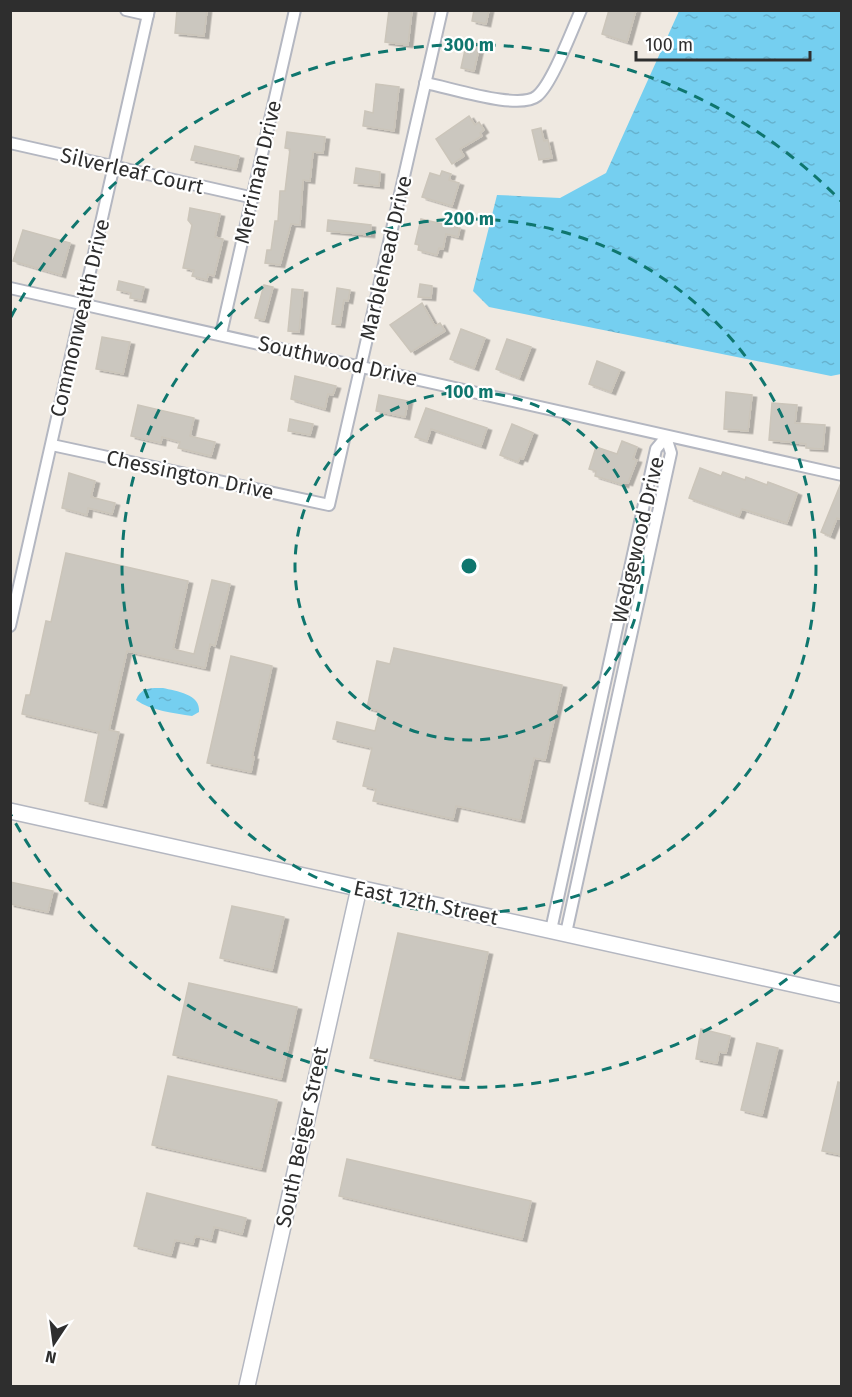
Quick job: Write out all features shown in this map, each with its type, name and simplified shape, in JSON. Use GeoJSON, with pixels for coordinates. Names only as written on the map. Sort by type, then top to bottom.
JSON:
{"type":"FeatureCollection","features":[{"type":"Feature","properties":{"kind":"street"},"geometry":{"type":"LineString","coordinates":[[126,10],[148,13]]}},
{"type":"Feature","properties":{"kind":"street","name":"Merriman Drive"},"geometry":{"type":"LineString","coordinates":[[221,334],[254,198],[295,10]]}},
{"type":"Feature","properties":{"kind":"street","name":"Marblehead Drive"},"geometry":{"type":"LineString","coordinates":[[329,505],[442,10]]}},
{"type":"Feature","properties":{"kind":"street"},"geometry":{"type":"LineString","coordinates":[[425,83],[504,100],[528,102],[537,97],[547,83],[581,10]]}},
{"type":"Feature","properties":{"kind":"street","name":"Commonwealth Drive"},"geometry":{"type":"LineString","coordinates":[[10,626],[148,13]]}},
{"type":"Feature","properties":{"kind":"street","name":"Silverleaf Court"},"geometry":{"type":"LineString","coordinates":[[10,143],[254,198]]}},
{"type":"Feature","properties":{"kind":"street","name":"Southwood Drive"},"geometry":{"type":"LineString","coordinates":[[10,288],[842,475]]}},
{"type":"Feature","properties":{"kind":"street","name":"Wedgewood Drive"},"geometry":{"type":"LineString","coordinates":[[559,932],[671,453],[666,437]]}},
{"type":"Feature","properties":{"kind":"street","name":"Wedgewood Drive"},"geometry":{"type":"LineString","coordinates":[[559,932],[656,449],[666,437]]}},
{"type":"Feature","properties":{"kind":"street","name":"Chessington Drive"},"geometry":{"type":"LineString","coordinates":[[52,445],[329,505]]}},
{"type":"Feature","properties":{"kind":"street","name":"East 12th Street"},"geometry":{"type":"LineString","coordinates":[[10,811],[842,995]]}},
{"type":"Feature","properties":{"kind":"street","name":"South Beiger Street"},"geometry":{"type":"LineString","coordinates":[[247,1386],[359,888]]}},
{"type":"Feature","properties":{"kind":"water"},"geometry":{"type":"Polygon","coordinates":[[[679,11],[841,11],[841,374],[831,376],[489,307],[473,291],[497,195],[560,198],[606,173],[679,11]]]}},
{"type":"Feature","properties":{"kind":"water"},"geometry":{"type":"Polygon","coordinates":[[[163,688],[192,697],[199,706],[199,712],[192,716],[170,713],[149,707],[136,700],[144,690],[163,688]]]}},
{"type":"Feature","properties":{"kind":"building"},"geometry":{"type":"Polygon","coordinates":[[[177,10],[207,10],[204,36],[175,33],[177,10]]]}},
{"type":"Feature","properties":{"kind":"building"},"geometry":{"type":"Polygon","coordinates":[[[389,10],[412,10],[408,45],[385,42],[389,10]]]}},
{"type":"Feature","properties":{"kind":"building"},"geometry":{"type":"Polygon","coordinates":[[[474,10],[489,10],[486,24],[472,21],[474,10]]]}},
{"type":"Feature","properties":{"kind":"building"},"geometry":{"type":"Polygon","coordinates":[[[609,10],[636,10],[627,42],[602,34],[609,10]]]}},
{"type":"Feature","properties":{"kind":"building"},"geometry":{"type":"Polygon","coordinates":[[[467,41],[480,44],[474,71],[461,68],[467,41]]]}},
{"type":"Feature","properties":{"kind":"building"},"geometry":{"type":"Polygon","coordinates":[[[376,84],[399,87],[394,131],[363,126],[365,111],[373,113],[376,84]]]}},
{"type":"Feature","properties":{"kind":"building"},"geometry":{"type":"Polygon","coordinates":[[[469,116],[475,125],[479,122],[484,130],[480,133],[482,136],[460,149],[464,156],[452,164],[436,139],[469,116]]]}},
{"type":"Feature","properties":{"kind":"building"},"geometry":{"type":"Polygon","coordinates":[[[541,128],[544,141],[548,140],[552,158],[539,160],[532,130],[541,128]]]}},
{"type":"Feature","properties":{"kind":"building"},"geometry":{"type":"Polygon","coordinates":[[[287,132],[325,137],[323,153],[313,152],[310,181],[303,180],[300,225],[291,224],[280,265],[265,263],[267,250],[271,250],[275,221],[278,221],[280,191],[285,191],[290,149],[285,148],[287,132]]]}},
{"type":"Feature","properties":{"kind":"building"},"geometry":{"type":"Polygon","coordinates":[[[195,146],[239,156],[236,169],[191,160],[195,146]]]}},
{"type":"Feature","properties":{"kind":"building"},"geometry":{"type":"Polygon","coordinates":[[[356,168],[380,172],[379,186],[354,183],[356,168]]]}},
{"type":"Feature","properties":{"kind":"building"},"geometry":{"type":"Polygon","coordinates":[[[442,171],[451,174],[449,180],[459,183],[452,206],[422,197],[430,173],[440,176],[442,171]]]}},
{"type":"Feature","properties":{"kind":"building"},"geometry":{"type":"Polygon","coordinates":[[[190,208],[220,214],[215,237],[223,239],[214,276],[208,274],[207,280],[192,276],[194,270],[183,268],[192,225],[188,220],[190,208]]]}},
{"type":"Feature","properties":{"kind":"building"},"geometry":{"type":"Polygon","coordinates":[[[421,219],[460,228],[458,237],[446,234],[443,249],[439,248],[437,255],[418,250],[419,245],[415,244],[421,219]]]}},
{"type":"Feature","properties":{"kind":"building"},"geometry":{"type":"Polygon","coordinates":[[[328,220],[371,225],[370,235],[327,231],[328,220]]]}},
{"type":"Feature","properties":{"kind":"building"},"geometry":{"type":"Polygon","coordinates":[[[23,230],[70,243],[61,275],[13,261],[23,230]]]}},
{"type":"Feature","properties":{"kind":"building"},"geometry":{"type":"Polygon","coordinates":[[[119,281],[144,287],[141,300],[130,298],[131,293],[117,290],[119,281]]]}},
{"type":"Feature","properties":{"kind":"building"},"geometry":{"type":"Polygon","coordinates":[[[420,284],[432,286],[431,298],[418,297],[420,284]]]}},
{"type":"Feature","properties":{"kind":"building"},"geometry":{"type":"Polygon","coordinates":[[[264,285],[273,287],[264,320],[255,318],[264,285]]]}},
{"type":"Feature","properties":{"kind":"building"},"geometry":{"type":"Polygon","coordinates":[[[337,288],[350,290],[348,301],[344,300],[340,325],[332,324],[337,288]]]}},
{"type":"Feature","properties":{"kind":"building"},"geometry":{"type":"Polygon","coordinates":[[[292,289],[303,290],[299,332],[288,331],[292,289]]]}},
{"type":"Feature","properties":{"kind":"building"},"geometry":{"type":"Polygon","coordinates":[[[422,303],[435,326],[440,323],[445,331],[411,352],[390,325],[422,303]]]}},
{"type":"Feature","properties":{"kind":"building"},"geometry":{"type":"Polygon","coordinates":[[[461,329],[485,338],[474,368],[450,359],[461,329]]]}},
{"type":"Feature","properties":{"kind":"building"},"geometry":{"type":"Polygon","coordinates":[[[102,337],[130,342],[123,374],[96,369],[102,337]]]}},
{"type":"Feature","properties":{"kind":"building"},"geometry":{"type":"Polygon","coordinates":[[[507,339],[531,347],[519,378],[496,369],[507,339]]]}},
{"type":"Feature","properties":{"kind":"building"},"geometry":{"type":"Polygon","coordinates":[[[597,361],[620,370],[611,392],[589,384],[597,361]]]}},
{"type":"Feature","properties":{"kind":"building"},"geometry":{"type":"Polygon","coordinates":[[[295,376],[336,386],[333,395],[328,394],[325,409],[291,399],[295,376]]]}},
{"type":"Feature","properties":{"kind":"building"},"geometry":{"type":"Polygon","coordinates":[[[726,392],[752,395],[748,431],[724,429],[726,392]]]}},
{"type":"Feature","properties":{"kind":"building"},"geometry":{"type":"Polygon","coordinates":[[[379,395],[408,401],[405,417],[376,411],[379,395]]]}},
{"type":"Feature","properties":{"kind":"building"},"geometry":{"type":"Polygon","coordinates":[[[772,403],[797,405],[795,423],[825,425],[823,449],[806,448],[806,444],[769,440],[772,403]]]}},
{"type":"Feature","properties":{"kind":"building"},"geometry":{"type":"Polygon","coordinates":[[[138,405],[194,418],[190,436],[215,442],[211,456],[178,448],[180,442],[162,437],[161,443],[131,436],[138,405]]]}},
{"type":"Feature","properties":{"kind":"building"},"geometry":{"type":"Polygon","coordinates":[[[426,408],[487,428],[481,446],[431,429],[427,441],[415,437],[426,408]]]}},
{"type":"Feature","properties":{"kind":"building"},"geometry":{"type":"Polygon","coordinates":[[[290,419],[313,424],[310,435],[288,431],[290,419]]]}},
{"type":"Feature","properties":{"kind":"building"},"geometry":{"type":"Polygon","coordinates":[[[512,424],[533,433],[523,459],[520,458],[518,462],[500,455],[512,424]]]}},
{"type":"Feature","properties":{"kind":"building"},"geometry":{"type":"Polygon","coordinates":[[[622,441],[637,447],[633,459],[637,460],[628,483],[625,482],[624,485],[595,476],[596,471],[589,469],[596,447],[617,454],[622,441]]]}},
{"type":"Feature","properties":{"kind":"building"},"geometry":{"type":"Polygon","coordinates":[[[700,468],[721,476],[723,472],[767,485],[768,482],[797,493],[787,523],[742,509],[739,516],[689,498],[700,468]]]}},
{"type":"Feature","properties":{"kind":"building"},"geometry":{"type":"Polygon","coordinates":[[[69,473],[95,481],[91,497],[115,503],[112,514],[88,508],[87,515],[62,508],[69,473]]]}},
{"type":"Feature","properties":{"kind":"building"},"geometry":{"type":"Polygon","coordinates":[[[841,483],[842,520],[837,518],[830,536],[821,532],[841,483]]]}},
{"type":"Feature","properties":{"kind":"building"},"geometry":{"type":"Polygon","coordinates":[[[66,553],[188,581],[173,649],[194,654],[212,580],[230,584],[215,646],[210,644],[205,668],[127,651],[109,730],[119,732],[102,805],[85,801],[99,732],[22,714],[26,695],[30,695],[46,621],[51,622],[66,553]]]}},
{"type":"Feature","properties":{"kind":"building"},"geometry":{"type":"Polygon","coordinates":[[[394,648],[562,685],[545,760],[534,758],[520,820],[456,806],[453,819],[373,801],[376,789],[363,786],[372,748],[333,739],[337,722],[375,731],[380,711],[367,708],[377,661],[390,664],[394,648]]]}},
{"type":"Feature","properties":{"kind":"building"},"geometry":{"type":"Polygon","coordinates":[[[231,656],[272,666],[252,757],[254,757],[251,772],[207,763],[231,656]]]}},
{"type":"Feature","properties":{"kind":"building"},"geometry":{"type":"Polygon","coordinates":[[[10,882],[53,891],[48,912],[10,904],[10,882]]]}},
{"type":"Feature","properties":{"kind":"building"},"geometry":{"type":"Polygon","coordinates":[[[232,906],[284,917],[272,970],[220,958],[232,906]]]}},
{"type":"Feature","properties":{"kind":"building"},"geometry":{"type":"Polygon","coordinates":[[[398,933],[488,952],[460,1078],[370,1058],[398,933]]]}},
{"type":"Feature","properties":{"kind":"building"},"geometry":{"type":"Polygon","coordinates":[[[189,983],[297,1007],[281,1079],[173,1055],[189,983]]]}},
{"type":"Feature","properties":{"kind":"building"},"geometry":{"type":"Polygon","coordinates":[[[701,1029],[730,1036],[726,1053],[719,1052],[717,1063],[696,1059],[701,1029]]]}},
{"type":"Feature","properties":{"kind":"building"},"geometry":{"type":"Polygon","coordinates":[[[757,1043],[778,1048],[762,1115],[741,1110],[757,1043]]]}},
{"type":"Feature","properties":{"kind":"building"},"geometry":{"type":"Polygon","coordinates":[[[168,1076],[277,1100],[261,1169],[152,1145],[168,1076]]]}},
{"type":"Feature","properties":{"kind":"building"},"geometry":{"type":"Polygon","coordinates":[[[838,1082],[842,1083],[842,1155],[822,1151],[838,1082]]]}},
{"type":"Feature","properties":{"kind":"building"},"geometry":{"type":"Polygon","coordinates":[[[347,1159],[531,1201],[522,1239],[339,1196],[347,1159]]]}},
{"type":"Feature","properties":{"kind":"building"},"geometry":{"type":"Polygon","coordinates":[[[147,1193],[246,1218],[242,1234],[214,1227],[211,1240],[195,1236],[193,1244],[175,1240],[171,1255],[134,1246],[147,1193]]]}}]}
